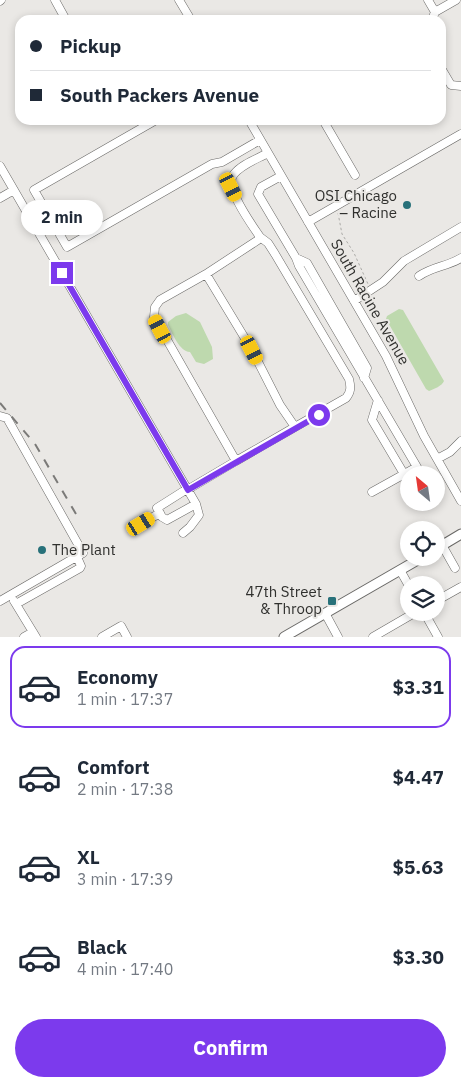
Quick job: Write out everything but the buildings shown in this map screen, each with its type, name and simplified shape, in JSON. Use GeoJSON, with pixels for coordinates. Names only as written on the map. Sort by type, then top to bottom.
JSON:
{"type":"FeatureCollection","features":[{"type":"Feature","properties":{"kind":"main road"},"geometry":{"type":"LineString","coordinates":[[445,543],[461,534]]}},
{"type":"Feature","properties":{"kind":"main road"},"geometry":{"type":"LineString","coordinates":[[284,637],[407,566]]}},
{"type":"Feature","properties":{"kind":"street"},"geometry":{"type":"LineString","coordinates":[[55,0],[63,15]]}},
{"type":"Feature","properties":{"kind":"street"},"geometry":{"type":"LineString","coordinates":[[179,0],[188,15]]}},
{"type":"Feature","properties":{"kind":"street"},"geometry":{"type":"LineString","coordinates":[[428,0],[435,12]]}},
{"type":"Feature","properties":{"kind":"street"},"geometry":{"type":"LineString","coordinates":[[434,15],[435,12],[456,0]]}},
{"type":"Feature","properties":{"kind":"street"},"geometry":{"type":"LineString","coordinates":[[446,76],[451,85],[461,86]]}},
{"type":"Feature","properties":{"kind":"street"},"geometry":{"type":"LineString","coordinates":[[147,125],[34,190],[67,247],[212,164],[222,162],[260,140]]}},
{"type":"Feature","properties":{"kind":"street","name":"South Racine Avenue"},"geometry":{"type":"LineString","coordinates":[[251,125],[386,356],[437,459],[461,501]]}},
{"type":"Feature","properties":{"kind":"street"},"geometry":{"type":"LineString","coordinates":[[326,125],[355,175]]}},
{"type":"Feature","properties":{"kind":"street"},"geometry":{"type":"LineString","coordinates":[[308,222],[461,134]]}},
{"type":"Feature","properties":{"kind":"street"},"geometry":{"type":"LineString","coordinates":[[196,504],[169,519],[164,519],[157,508],[187,489],[302,425],[350,394],[351,384],[349,379],[275,254],[260,237],[238,200],[230,182],[232,175],[239,169],[268,154]]}},
{"type":"Feature","properties":{"kind":"street"},"geometry":{"type":"LineString","coordinates":[[0,166],[196,504],[200,515],[183,533]]}},
{"type":"Feature","properties":{"kind":"street"},"geometry":{"type":"LineString","coordinates":[[281,176],[261,187],[258,194],[263,196],[275,218],[274,222],[296,258],[307,263],[367,368],[364,378],[416,466]]}},
{"type":"Feature","properties":{"kind":"street"},"geometry":{"type":"LineString","coordinates":[[0,198],[14,190]]}},
{"type":"Feature","properties":{"kind":"street"},"geometry":{"type":"LineString","coordinates":[[354,301],[383,282],[404,261],[461,227]]}},
{"type":"Feature","properties":{"kind":"street"},"geometry":{"type":"LineString","coordinates":[[236,461],[154,317],[155,307],[160,300],[254,244],[260,237]]}},
{"type":"Feature","properties":{"kind":"street"},"geometry":{"type":"LineString","coordinates":[[419,276],[431,268],[449,265],[461,258]]}},
{"type":"Feature","properties":{"kind":"street"},"geometry":{"type":"LineString","coordinates":[[206,274],[252,350],[280,405],[295,428]]}},
{"type":"Feature","properties":{"kind":"street"},"geometry":{"type":"LineString","coordinates":[[378,400],[372,420],[400,467]]}},
{"type":"Feature","properties":{"kind":"street"},"geometry":{"type":"LineString","coordinates":[[0,416],[7,418],[80,555],[81,566],[16,604]]}},
{"type":"Feature","properties":{"kind":"street"},"geometry":{"type":"LineString","coordinates":[[437,459],[450,452],[461,441]]}},
{"type":"Feature","properties":{"kind":"street"},"geometry":{"type":"LineString","coordinates":[[372,492],[400,476]]}},
{"type":"Feature","properties":{"kind":"street"},"geometry":{"type":"LineString","coordinates":[[141,524],[160,513]]}},
{"type":"Feature","properties":{"kind":"street"},"geometry":{"type":"LineString","coordinates":[[0,601],[80,555]]}},
{"type":"Feature","properties":{"kind":"street"},"geometry":{"type":"LineString","coordinates":[[445,555],[455,568]]}},
{"type":"Feature","properties":{"kind":"street"},"geometry":{"type":"LineString","coordinates":[[400,570],[403,576]]}},
{"type":"Feature","properties":{"kind":"street"},"geometry":{"type":"LineString","coordinates":[[48,573],[54,582]]}},
{"type":"Feature","properties":{"kind":"street"},"geometry":{"type":"LineString","coordinates":[[445,596],[461,587]]}},
{"type":"Feature","properties":{"kind":"street"},"geometry":{"type":"LineString","coordinates":[[11,595],[34,634],[24,637]]}},
{"type":"Feature","properties":{"kind":"street"},"geometry":{"type":"LineString","coordinates":[[325,613],[338,637]]}},
{"type":"Feature","properties":{"kind":"street"},"geometry":{"type":"LineString","coordinates":[[374,637],[387,634],[404,621]]}},
{"type":"Feature","properties":{"kind":"street"},"geometry":{"type":"LineString","coordinates":[[429,621],[438,637]]}},
{"type":"Feature","properties":{"kind":"street"},"geometry":{"type":"LineString","coordinates":[[104,636],[121,626],[127,637]]}},
{"type":"Feature","properties":{"kind":"path"},"geometry":{"type":"LineString","coordinates":[[338,212],[342,234],[354,253],[369,285],[363,288]]}},
{"type":"Feature","properties":{"kind":"shaded area"},"geometry":{"type":"Polygon","coordinates":[[[399,309],[403,310],[444,381],[440,386],[429,391],[426,389],[386,319],[387,316],[399,309]]]}},
{"type":"Feature","properties":{"kind":"shaded area"},"geometry":{"type":"Polygon","coordinates":[[[186,313],[200,322],[212,347],[213,359],[204,364],[196,362],[190,352],[183,349],[168,325],[168,322],[176,316],[186,313]]]}},
{"type":"Feature","properties":{"kind":"railway"},"geometry":{"type":"LineString","coordinates":[[0,403],[35,444],[76,514]]}},
{"type":"Feature","properties":{"kind":"place","name":"OSI Chicago – Racine"},"geometry":{"type":"Point","coordinates":[407,205]}},
{"type":"Feature","properties":{"kind":"place","name":"The Plant"},"geometry":{"type":"Point","coordinates":[42,550]}},
{"type":"Feature","properties":{"kind":"place","name":"47th Street & Throop"},"geometry":{"type":"Point","coordinates":[332,601]}},
{"type":"Feature","properties":{"kind":"route"},"geometry":{"type":"LineString","coordinates":[[62,273],[188,490],[319,415]]}}]}
